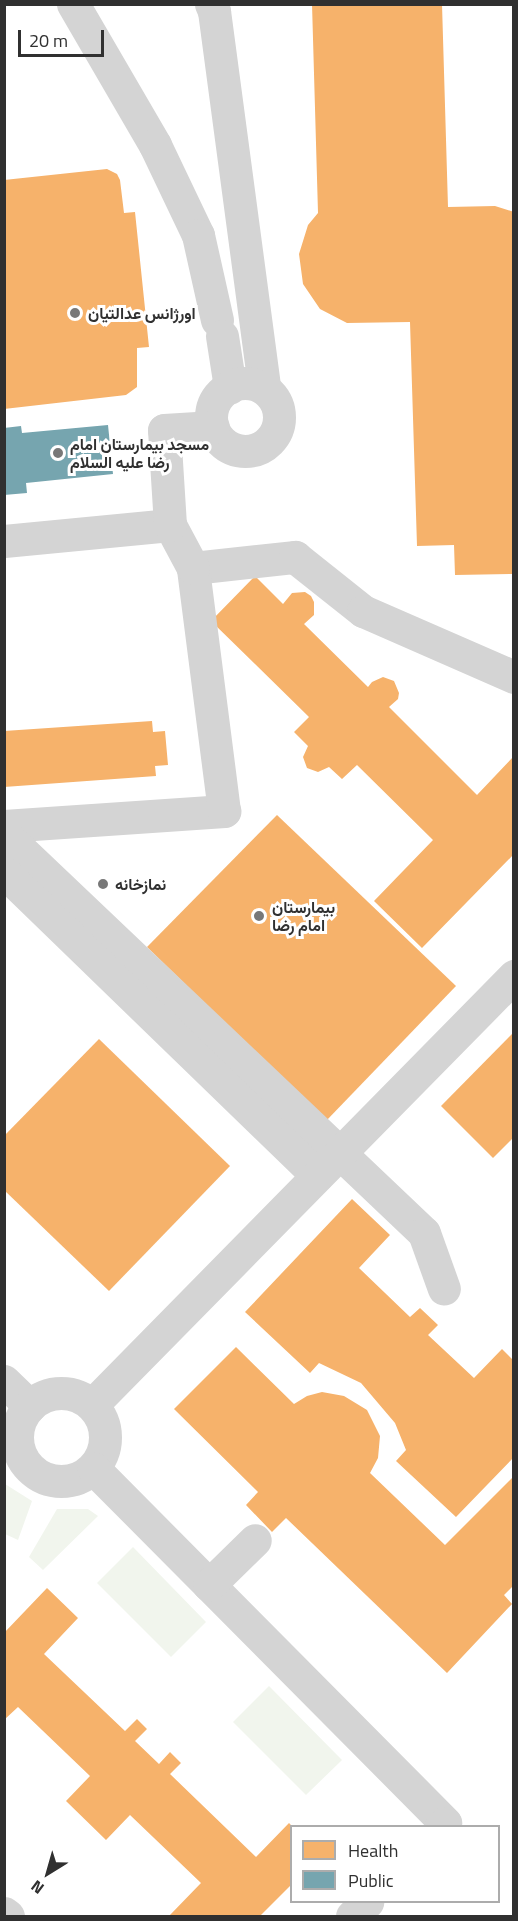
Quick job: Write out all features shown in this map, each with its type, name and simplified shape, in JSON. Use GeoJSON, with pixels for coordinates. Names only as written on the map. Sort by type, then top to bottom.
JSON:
{"type":"FeatureCollection","features":[{"type":"Feature","properties":{"kind":"lane"},"geometry":{"type":"LineString","coordinates":[[74,4],[155,145],[198,235],[220,328],[230,387]]}},
{"type":"Feature","properties":{"kind":"lane"},"geometry":{"type":"LineString","coordinates":[[214,7],[264,388]]}},
{"type":"Feature","properties":{"kind":"lane"},"geometry":{"type":"LineString","coordinates":[[241,383],[264,388],[272,395],[279,415],[274,435],[267,443],[248,451],[237,450],[218,437],[213,427],[214,403],[230,387],[241,383]]}},
{"type":"Feature","properties":{"kind":"lane"},"geometry":{"type":"LineString","coordinates":[[4,825],[224,812],[210,704],[197,568],[170,521],[164,430],[213,427]]}},
{"type":"Feature","properties":{"kind":"lane"},"geometry":{"type":"LineString","coordinates":[[4,532],[170,521]]}},
{"type":"Feature","properties":{"kind":"lane"},"geometry":{"type":"LineString","coordinates":[[4,541],[170,521]]}},
{"type":"Feature","properties":{"kind":"lane"},"geometry":{"type":"LineString","coordinates":[[197,568],[295,557],[363,611],[513,677]]}},
{"type":"Feature","properties":{"kind":"lane"},"geometry":{"type":"LineString","coordinates":[[4,834],[317,1175]]}},
{"type":"Feature","properties":{"kind":"lane"},"geometry":{"type":"LineString","coordinates":[[4,872],[132,975],[340,1152],[424,1233],[444,1289]]}},
{"type":"Feature","properties":{"kind":"lane"},"geometry":{"type":"LineString","coordinates":[[92,1405],[513,976]]}},
{"type":"Feature","properties":{"kind":"lane"},"geometry":{"type":"LineString","coordinates":[[4,1381],[30,1406]]}},
{"type":"Feature","properties":{"kind":"lane"},"geometry":{"type":"LineString","coordinates":[[61,1393],[72,1394],[92,1405],[99,1414],[105,1437],[100,1459],[93,1468],[73,1479],[62,1481],[50,1480],[30,1468],[21,1454],[17,1437],[23,1415],[30,1406],[39,1399],[61,1393]]}},
{"type":"Feature","properties":{"kind":"lane"},"geometry":{"type":"LineString","coordinates":[[93,1468],[443,1825]]}},
{"type":"Feature","properties":{"kind":"lane"},"geometry":{"type":"LineString","coordinates":[[209,1585],[255,1540]]}},
{"type":"Feature","properties":{"kind":"lane"},"geometry":{"type":"LineString","coordinates":[[352,1917],[366,1903]]}},
{"type":"Feature","properties":{"kind":"shaded area"},"geometry":{"type":"Polygon","coordinates":[[[5,1484],[32,1501],[18,1540],[5,1534],[5,1484]]]}},
{"type":"Feature","properties":{"kind":"shaded area"},"geometry":{"type":"Polygon","coordinates":[[[57,1509],[88,1509],[98,1516],[43,1570],[29,1557],[57,1509]]]}},
{"type":"Feature","properties":{"kind":"shaded area"},"geometry":{"type":"Polygon","coordinates":[[[133,1547],[206,1622],[171,1657],[97,1583],[133,1547]]]}},
{"type":"Feature","properties":{"kind":"shaded area"},"geometry":{"type":"Polygon","coordinates":[[[269,1686],[342,1760],[306,1795],[233,1722],[269,1686]]]}},
{"type":"Feature","properties":{"kind":"building: Health"},"geometry":{"type":"Polygon","coordinates":[[[312,4],[442,4],[448,207],[495,206],[514,212],[514,574],[455,575],[454,545],[417,546],[410,322],[347,323],[320,309],[303,284],[299,254],[308,225],[318,213],[312,4]]]}},
{"type":"Feature","properties":{"kind":"building: Health","name":"اورژانس عدالتیان"},"geometry":{"type":"Polygon","coordinates":[[[107,169],[117,174],[120,180],[124,213],[135,212],[149,347],[137,348],[137,387],[126,395],[4,409],[4,180],[107,169]]]}},
{"type":"Feature","properties":{"kind":"building: Health"},"geometry":{"type":"Polygon","coordinates":[[[255,576],[283,604],[292,593],[305,592],[311,596],[314,602],[314,615],[304,624],[368,687],[372,682],[383,677],[394,681],[399,693],[398,699],[389,707],[477,795],[514,756],[514,854],[422,948],[374,901],[433,840],[357,765],[342,779],[329,767],[318,772],[307,768],[303,757],[308,746],[294,732],[309,717],[211,621],[255,576]]]}},
{"type":"Feature","properties":{"kind":"building: Health"},"geometry":{"type":"Polygon","coordinates":[[[152,721],[153,732],[165,731],[168,765],[155,766],[156,776],[4,787],[4,731],[152,721]]]}},
{"type":"Feature","properties":{"kind":"building: Health"},"geometry":{"type":"Polygon","coordinates":[[[277,815],[456,986],[326,1121],[147,947],[277,815]]]}},
{"type":"Feature","properties":{"kind":"building: Health"},"geometry":{"type":"Polygon","coordinates":[[[514,1032],[514,1137],[493,1158],[441,1106],[514,1032]]]}},
{"type":"Feature","properties":{"kind":"building: Health"},"geometry":{"type":"Polygon","coordinates":[[[99,1039],[230,1166],[109,1291],[4,1190],[4,1136],[99,1039]]]}},
{"type":"Feature","properties":{"kind":"building: Health"},"geometry":{"type":"Polygon","coordinates":[[[352,1199],[390,1235],[359,1268],[410,1317],[420,1308],[438,1325],[428,1335],[474,1378],[502,1349],[514,1361],[514,1457],[456,1517],[396,1461],[406,1450],[395,1423],[361,1383],[319,1363],[310,1373],[245,1312],[352,1199]]]}},
{"type":"Feature","properties":{"kind":"building: Health"},"geometry":{"type":"Polygon","coordinates":[[[236,1347],[294,1404],[307,1396],[322,1392],[344,1396],[367,1410],[380,1436],[378,1458],[370,1473],[445,1545],[514,1476],[514,1585],[504,1595],[512,1604],[447,1673],[286,1518],[272,1532],[246,1505],[258,1492],[174,1409],[236,1347]]]}},
{"type":"Feature","properties":{"kind":"building: Health"},"geometry":{"type":"Polygon","coordinates":[[[47,1588],[78,1618],[44,1654],[125,1731],[137,1719],[147,1729],[135,1741],[159,1764],[170,1752],[181,1763],[170,1774],[256,1857],[289,1823],[291,1825],[290,1886],[260,1916],[169,1916],[201,1883],[130,1815],[106,1840],[66,1801],[90,1776],[18,1707],[4,1720],[4,1633],[47,1588]]]}},
{"type":"Feature","properties":{"kind":"building: Public","name":"مسجد بیمارستان امام رضا علیه السلام"},"geometry":{"type":"Polygon","coordinates":[[[108,425],[113,474],[26,483],[27,493],[4,495],[4,428],[21,426],[22,433],[108,425]]]}},
{"type":"Feature","properties":{"kind":"place","name":"اورژانس عدالتیان"},"geometry":{"type":"Point","coordinates":[75,313]}},
{"type":"Feature","properties":{"kind":"place","name":"مسجد بیمارستان امام رضا علیه السلام"},"geometry":{"type":"Point","coordinates":[58,453]}},
{"type":"Feature","properties":{"kind":"place","name":"نمازخانه"},"geometry":{"type":"Point","coordinates":[103,884]}},
{"type":"Feature","properties":{"kind":"place","name":"بیمارستان امام رضا"},"geometry":{"type":"Point","coordinates":[259,916]}}]}
